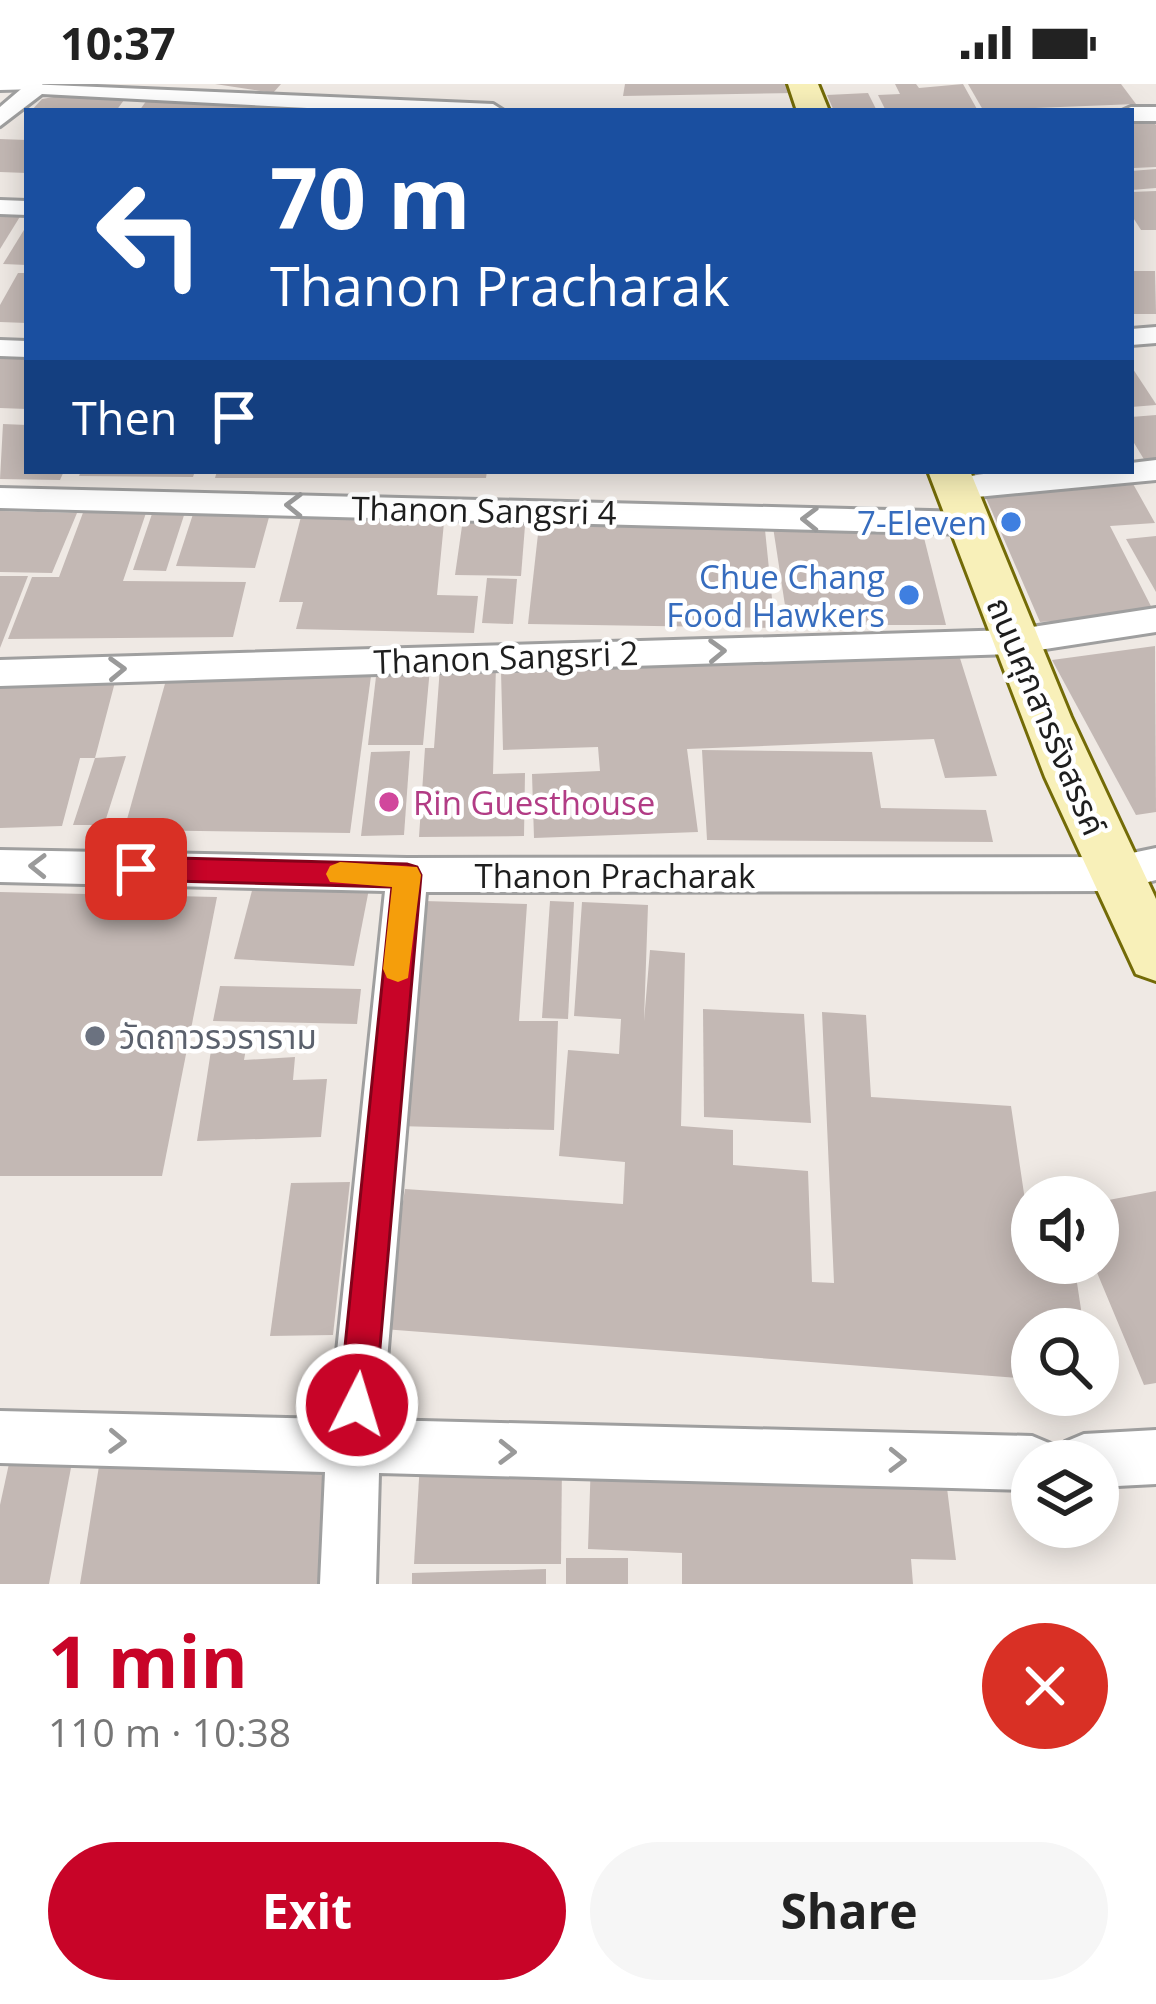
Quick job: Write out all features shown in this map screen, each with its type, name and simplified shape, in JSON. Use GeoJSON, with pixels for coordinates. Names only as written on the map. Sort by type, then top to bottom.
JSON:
{"type":"FeatureCollection","features":[{"type":"Feature","properties":{"kind":"street"},"geometry":{"type":"LineString","coordinates":[[0,119],[38,86],[438,108]]}},
{"type":"Feature","properties":{"kind":"street","name":"Thanon Sangsri 4"},"geometry":{"type":"LineString","coordinates":[[0,498],[958,494],[1123,474]]}},
{"type":"Feature","properties":{"kind":"street","name":"ถนนศุภสารรังสรรค์"},"geometry":{"type":"LineString","coordinates":[[958,494],[1012,641],[1135,869],[1156,956]]}},
{"type":"Feature","properties":{"kind":"street","name":"Thanon Sangsri 2"},"geometry":{"type":"LineString","coordinates":[[0,673],[1012,641],[1156,620]]}},
{"type":"Feature","properties":{"kind":"street","name":"Thanon Pracharak"},"geometry":{"type":"LineString","coordinates":[[0,866],[407,875],[1135,869]]}},
{"type":"Feature","properties":{"kind":"street"},"geometry":{"type":"LineString","coordinates":[[348,1584],[353,1449],[407,875]]}},
{"type":"Feature","properties":{"kind":"street"},"geometry":{"type":"LineString","coordinates":[[0,1436],[353,1449],[1011,1463]]}},
{"type":"Feature","properties":{"kind":"street"},"geometry":{"type":"LineString","coordinates":[[1119,1459],[1156,1457]]}},
{"type":"Feature","properties":{"kind":"lane"},"geometry":{"type":"LineString","coordinates":[[0,87],[38,86]]}},
{"type":"Feature","properties":{"kind":"building"},"geometry":{"type":"Polygon","coordinates":[[[215,84],[281,84],[273,93],[215,84]]]}},
{"type":"Feature","properties":{"kind":"building"},"geometry":{"type":"Polygon","coordinates":[[[625,84],[795,84],[797,93],[623,96],[625,84]]]}},
{"type":"Feature","properties":{"kind":"building"},"geometry":{"type":"Polygon","coordinates":[[[895,84],[919,88],[963,84],[976,108],[884,108],[878,95],[900,94],[895,84]]]}},
{"type":"Feature","properties":{"kind":"building"},"geometry":{"type":"Polygon","coordinates":[[[968,84],[1121,84],[1136,104],[1034,108],[982,108],[968,84]]]}},
{"type":"Feature","properties":{"kind":"building"},"geometry":{"type":"Polygon","coordinates":[[[868,93],[876,108],[833,108],[827,95],[868,93]]]}},
{"type":"Feature","properties":{"kind":"building"},"geometry":{"type":"Polygon","coordinates":[[[65,95],[124,100],[118,108],[34,108],[42,99],[65,95]]]}},
{"type":"Feature","properties":{"kind":"building"},"geometry":{"type":"Polygon","coordinates":[[[147,100],[271,107],[271,108],[141,108],[147,100]]]}},
{"type":"Feature","properties":{"kind":"building"},"geometry":{"type":"Polygon","coordinates":[[[1148,116],[1156,125],[1156,167],[1134,168],[1134,117],[1148,116]]]}},
{"type":"Feature","properties":{"kind":"building"},"geometry":{"type":"Polygon","coordinates":[[[0,139],[24,140],[24,173],[0,172],[0,139]]]}},
{"type":"Feature","properties":{"kind":"building"},"geometry":{"type":"Polygon","coordinates":[[[1156,169],[1156,188],[1134,190],[1134,171],[1156,169]]]}},
{"type":"Feature","properties":{"kind":"building"},"geometry":{"type":"Polygon","coordinates":[[[1156,191],[1156,230],[1141,230],[1134,219],[1134,192],[1156,191]]]}},
{"type":"Feature","properties":{"kind":"building"},"geometry":{"type":"Polygon","coordinates":[[[0,215],[21,215],[0,249],[0,215]]]}},
{"type":"Feature","properties":{"kind":"building"},"geometry":{"type":"Polygon","coordinates":[[[24,230],[24,265],[3,264],[24,230]]]}},
{"type":"Feature","properties":{"kind":"building"},"geometry":{"type":"Polygon","coordinates":[[[1134,271],[1155,271],[1156,314],[1134,314],[1134,271]]]}},
{"type":"Feature","properties":{"kind":"building"},"geometry":{"type":"Polygon","coordinates":[[[18,273],[24,273],[24,323],[0,322],[0,305],[18,273]]]}},
{"type":"Feature","properties":{"kind":"building"},"geometry":{"type":"Polygon","coordinates":[[[0,357],[24,357],[24,409],[0,408],[0,357]]]}},
{"type":"Feature","properties":{"kind":"building"},"geometry":{"type":"Polygon","coordinates":[[[1134,371],[1156,404],[1134,407],[1134,371]]]}},
{"type":"Feature","properties":{"kind":"building"},"geometry":{"type":"Polygon","coordinates":[[[1156,415],[1156,460],[1145,461],[1134,443],[1134,417],[1156,415]]]}},
{"type":"Feature","properties":{"kind":"building"},"geometry":{"type":"Polygon","coordinates":[[[3,424],[24,425],[24,474],[63,474],[60,480],[0,479],[3,424]]]}},
{"type":"Feature","properties":{"kind":"building"},"geometry":{"type":"Polygon","coordinates":[[[80,474],[194,474],[193,477],[80,474]]]}},
{"type":"Feature","properties":{"kind":"building"},"geometry":{"type":"Polygon","coordinates":[[[216,474],[487,474],[486,478],[215,478],[216,474]]]}},
{"type":"Feature","properties":{"kind":"building"},"geometry":{"type":"Polygon","coordinates":[[[1132,482],[1155,523],[1110,526],[1155,614],[1040,622],[983,491],[1132,482]]]}},
{"type":"Feature","properties":{"kind":"building"},"geometry":{"type":"Polygon","coordinates":[[[155,505],[187,506],[166,571],[133,570],[155,505]]]}},
{"type":"Feature","properties":{"kind":"building"},"geometry":{"type":"Polygon","coordinates":[[[195,508],[271,510],[255,568],[176,566],[195,508]]]}},
{"type":"Feature","properties":{"kind":"building"},"geometry":{"type":"Polygon","coordinates":[[[303,509],[445,512],[437,595],[478,596],[474,633],[296,629],[303,602],[279,602],[303,509]]]}},
{"type":"Feature","properties":{"kind":"building"},"geometry":{"type":"Polygon","coordinates":[[[84,510],[147,510],[123,581],[246,582],[233,637],[8,639],[32,577],[59,577],[84,510]]]}},
{"type":"Feature","properties":{"kind":"building"},"geometry":{"type":"Polygon","coordinates":[[[0,511],[77,513],[52,573],[0,572],[0,511]]]}},
{"type":"Feature","properties":{"kind":"building"},"geometry":{"type":"Polygon","coordinates":[[[464,512],[526,513],[521,576],[455,575],[464,512]]]}},
{"type":"Feature","properties":{"kind":"building"},"geometry":{"type":"Polygon","coordinates":[[[540,516],[764,520],[775,628],[528,624],[540,516]]]}},
{"type":"Feature","properties":{"kind":"building"},"geometry":{"type":"Polygon","coordinates":[[[921,526],[946,625],[788,625],[773,527],[921,526]]]}},
{"type":"Feature","properties":{"kind":"building"},"geometry":{"type":"Polygon","coordinates":[[[1156,536],[1156,592],[1126,539],[1156,536]]]}},
{"type":"Feature","properties":{"kind":"building"},"geometry":{"type":"Polygon","coordinates":[[[0,576],[28,576],[0,648],[0,576]]]}},
{"type":"Feature","properties":{"kind":"building"},"geometry":{"type":"Polygon","coordinates":[[[487,578],[517,579],[513,624],[482,623],[487,578]]]}},
{"type":"Feature","properties":{"kind":"building"},"geometry":{"type":"Polygon","coordinates":[[[1155,646],[1156,812],[1136,815],[1052,660],[1155,646]]]}},
{"type":"Feature","properties":{"kind":"building"},"geometry":{"type":"Polygon","coordinates":[[[736,654],[737,663],[959,655],[997,776],[945,778],[934,739],[687,749],[698,832],[534,838],[532,774],[600,771],[598,747],[503,750],[501,671],[608,667],[608,659],[736,654]]]}},
{"type":"Feature","properties":{"kind":"building"},"geometry":{"type":"Polygon","coordinates":[[[496,666],[493,774],[525,773],[524,836],[419,837],[425,748],[434,748],[440,667],[496,666]]]}},
{"type":"Feature","properties":{"kind":"building"},"geometry":{"type":"Polygon","coordinates":[[[377,668],[430,668],[423,745],[368,745],[377,668]]]}},
{"type":"Feature","properties":{"kind":"building"},"geometry":{"type":"Polygon","coordinates":[[[168,673],[371,676],[350,833],[124,830],[168,673]]]}},
{"type":"Feature","properties":{"kind":"building"},"geometry":{"type":"Polygon","coordinates":[[[0,681],[115,682],[95,758],[80,758],[62,826],[0,828],[0,681]]]}},
{"type":"Feature","properties":{"kind":"building"},"geometry":{"type":"Polygon","coordinates":[[[702,750],[872,752],[881,808],[986,810],[993,842],[707,840],[702,750]]]}},
{"type":"Feature","properties":{"kind":"building"},"geometry":{"type":"Polygon","coordinates":[[[410,751],[404,835],[361,836],[371,752],[410,751]]]}},
{"type":"Feature","properties":{"kind":"building"},"geometry":{"type":"Polygon","coordinates":[[[126,756],[104,825],[73,825],[95,758],[126,756]]]}},
{"type":"Feature","properties":{"kind":"building"},"geometry":{"type":"Polygon","coordinates":[[[254,883],[369,889],[354,966],[234,959],[254,883]]]}},
{"type":"Feature","properties":{"kind":"building","name":"วัดถาวรวราราม"},"geometry":{"type":"Polygon","coordinates":[[[0,892],[217,897],[162,1176],[0,1176],[0,892]]]}},
{"type":"Feature","properties":{"kind":"building"},"geometry":{"type":"Polygon","coordinates":[[[424,901],[527,904],[519,1021],[558,1021],[554,1130],[397,1126],[424,901]]]}},
{"type":"Feature","properties":{"kind":"building"},"geometry":{"type":"Polygon","coordinates":[[[550,901],[574,902],[568,1019],[542,1018],[550,901]]]}},
{"type":"Feature","properties":{"kind":"building"},"geometry":{"type":"Polygon","coordinates":[[[582,902],[648,905],[644,1021],[650,950],[685,953],[681,1126],[733,1130],[733,1165],[808,1171],[812,1282],[834,1283],[822,1012],[866,1015],[871,1097],[1011,1106],[1021,1176],[1011,1176],[1011,1284],[1077,1284],[1081,1308],[1011,1308],[1011,1377],[383,1329],[405,1189],[623,1204],[625,1162],[559,1156],[568,1050],[619,1054],[621,1019],[574,1016],[582,902]]]}},
{"type":"Feature","properties":{"kind":"building"},"geometry":{"type":"Polygon","coordinates":[[[220,986],[361,989],[357,1024],[213,1021],[220,986]]]}},
{"type":"Feature","properties":{"kind":"building"},"geometry":{"type":"Polygon","coordinates":[[[703,1009],[804,1014],[811,1123],[704,1117],[703,1009]]]}},
{"type":"Feature","properties":{"kind":"building"},"geometry":{"type":"Polygon","coordinates":[[[247,1043],[244,1060],[295,1057],[293,1080],[327,1079],[321,1137],[197,1141],[212,1044],[247,1043]]]}},
{"type":"Feature","properties":{"kind":"building"},"geometry":{"type":"Polygon","coordinates":[[[350,1182],[333,1335],[270,1336],[291,1183],[350,1182]]]}},
{"type":"Feature","properties":{"kind":"building"},"geometry":{"type":"Polygon","coordinates":[[[1156,1191],[1156,1383],[1144,1385],[1119,1325],[1119,1308],[1112,1308],[1102,1284],[1119,1284],[1119,1198],[1156,1191]]]}},
{"type":"Feature","properties":{"kind":"building"},"geometry":{"type":"Polygon","coordinates":[[[344,1454],[336,1584],[80,1584],[99,1466],[344,1454]]]}},
{"type":"Feature","properties":{"kind":"building"},"geometry":{"type":"Polygon","coordinates":[[[73,1457],[49,1584],[0,1584],[0,1505],[10,1459],[73,1457]]]}},
{"type":"Feature","properties":{"kind":"building"},"geometry":{"type":"Polygon","coordinates":[[[591,1460],[945,1472],[956,1560],[911,1559],[913,1584],[682,1584],[682,1553],[588,1549],[591,1460]]]}},
{"type":"Feature","properties":{"kind":"building"},"geometry":{"type":"Polygon","coordinates":[[[420,1462],[562,1462],[561,1564],[414,1564],[420,1462]]]}},
{"type":"Feature","properties":{"kind":"building"},"geometry":{"type":"Polygon","coordinates":[[[566,1558],[628,1558],[628,1584],[566,1584],[566,1558]]]}},
{"type":"Feature","properties":{"kind":"building"},"geometry":{"type":"Polygon","coordinates":[[[546,1569],[546,1584],[412,1584],[412,1573],[546,1569]]]}},
{"type":"Feature","properties":{"kind":"slow traffic"},"geometry":{"type":"LineString","coordinates":[[340,874],[407,875],[398,969]]}},
{"type":"Feature","properties":{"kind":"place","name":"7-Eleven"},"geometry":{"type":"Point","coordinates":[1011,522]}},
{"type":"Feature","properties":{"kind":"place","name":"Chue Chang Food Hawkers"},"geometry":{"type":"Point","coordinates":[909,595]}},
{"type":"Feature","properties":{"kind":"place","name":"Rin Guesthouse"},"geometry":{"type":"Point","coordinates":[389,802]}},
{"type":"Feature","properties":{"kind":"place","name":"วัดถาวรวราราม"},"geometry":{"type":"Point","coordinates":[95,1036]}},
{"type":"Feature","properties":{"kind":"route"},"geometry":{"type":"LineString","coordinates":[[136,869],[407,875],[357,1405]]}}]}
